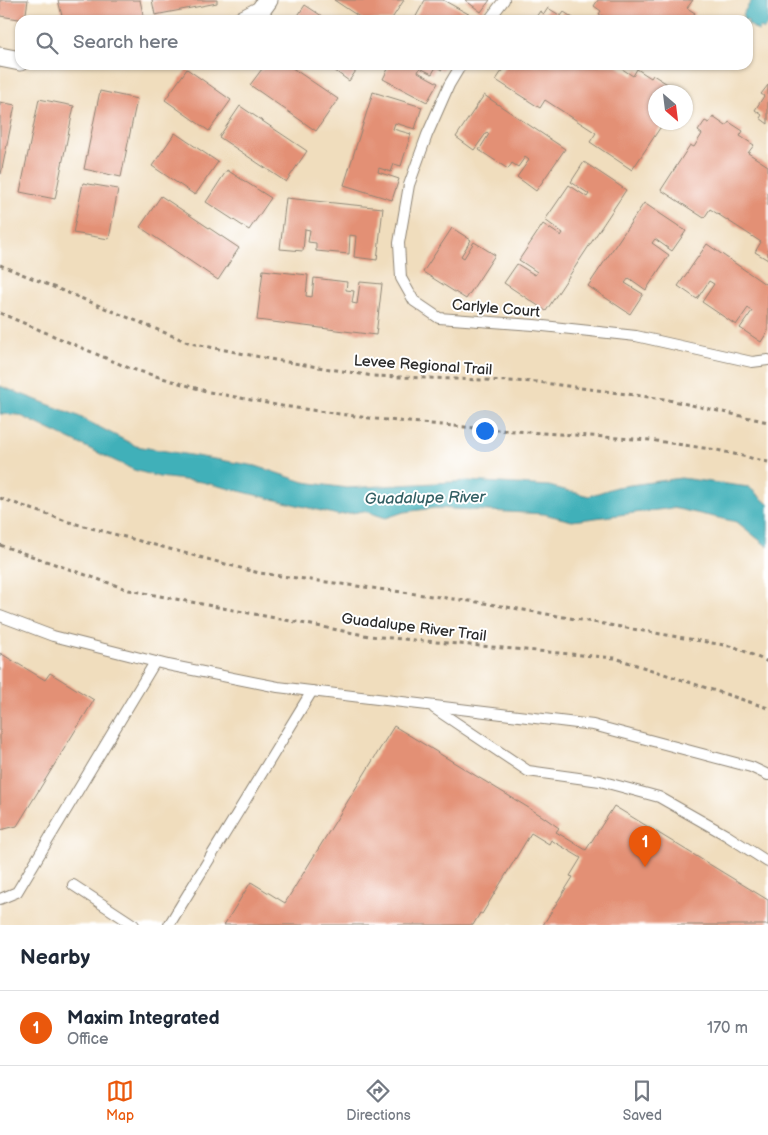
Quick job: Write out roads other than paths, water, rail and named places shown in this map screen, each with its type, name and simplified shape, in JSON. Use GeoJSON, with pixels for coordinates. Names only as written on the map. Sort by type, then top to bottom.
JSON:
{"type":"FeatureCollection","features":[{"type":"Feature","properties":{"kind":"street"},"geometry":{"type":"LineString","coordinates":[[252,15],[260,10],[268,0]]}},
{"type":"Feature","properties":{"kind":"street"},"geometry":{"type":"LineString","coordinates":[[0,57],[15,60]]}},
{"type":"Feature","properties":{"kind":"lane"},"geometry":{"type":"LineString","coordinates":[[493,15],[504,0]]}},
{"type":"Feature","properties":{"kind":"lane","name":"Carlyle Court"},"geometry":{"type":"LineString","coordinates":[[458,70],[449,85],[427,135],[409,184],[399,243],[401,278],[414,301],[439,318],[534,325],[636,336],[752,362],[768,360]]}},
{"type":"Feature","properties":{"kind":"lane"},"geometry":{"type":"LineString","coordinates":[[0,616],[53,636],[155,662],[278,687],[593,725],[751,767],[768,775]]}},
{"type":"Feature","properties":{"kind":"lane"},"geometry":{"type":"LineString","coordinates":[[0,899],[17,892],[155,662]]}},
{"type":"Feature","properties":{"kind":"lane"},"geometry":{"type":"LineString","coordinates":[[169,925],[312,691]]}},
{"type":"Feature","properties":{"kind":"lane"},"geometry":{"type":"LineString","coordinates":[[431,706],[528,771],[600,781],[659,797],[726,835],[768,862]]}},
{"type":"Feature","properties":{"kind":"lane"},"geometry":{"type":"LineString","coordinates":[[73,884],[134,925]]}},
{"type":"Feature","properties":{"kind":"water"},"geometry":{"type":"Polygon","coordinates":[[[752,0],[768,0],[768,24],[764,30],[761,28],[758,31],[753,28],[753,15],[742,15],[752,0]]]}},
{"type":"Feature","properties":{"kind":"water","name":"Guadalupe River"},"geometry":{"type":"Polygon","coordinates":[[[0,386],[76,415],[136,446],[256,466],[304,482],[347,488],[469,481],[549,486],[589,496],[616,487],[681,478],[749,487],[768,504],[768,547],[737,522],[673,508],[572,521],[544,514],[435,508],[404,512],[386,518],[364,511],[338,515],[202,482],[159,477],[134,470],[19,415],[0,414],[0,386]]]}},
{"type":"Feature","properties":{"kind":"place","name":"Maxim Integrated"},"geometry":{"type":"Point","coordinates":[645,867]}}]}
